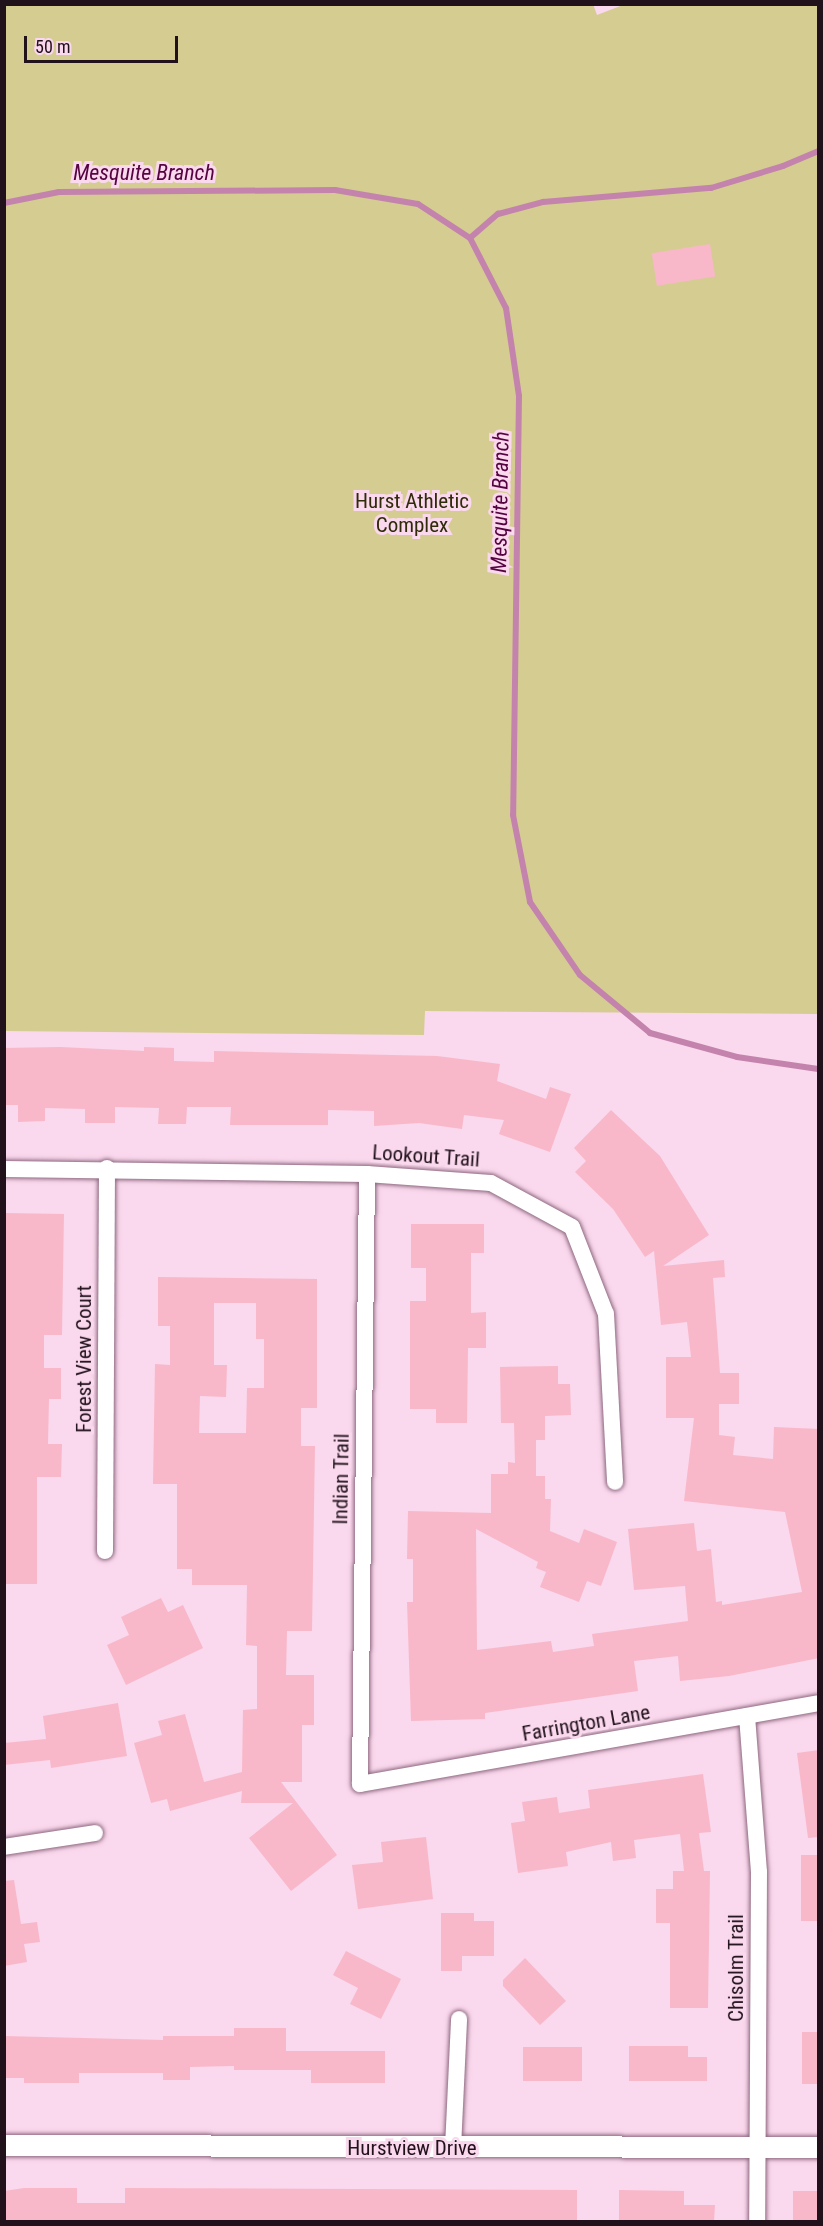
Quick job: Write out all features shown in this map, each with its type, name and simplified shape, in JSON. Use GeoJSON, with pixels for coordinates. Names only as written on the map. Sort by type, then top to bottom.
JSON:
{"type":"FeatureCollection","features":[{"type":"Feature","properties":{"kind":"street","name":"Lookout Trail"},"geometry":{"type":"LineString","coordinates":[[4,1169],[107,1167],[367,1174],[491,1183],[572,1227],[606,1314],[615,1482]]}},
{"type":"Feature","properties":{"kind":"street","name":"Forest View Court"},"geometry":{"type":"LineString","coordinates":[[105,1551],[107,1167]]}},
{"type":"Feature","properties":{"kind":"street","name":"Indian Trail"},"geometry":{"type":"LineString","coordinates":[[360,1784],[367,1174]]}},
{"type":"Feature","properties":{"kind":"street","name":"Farrington Lane"},"geometry":{"type":"LineString","coordinates":[[360,1784],[819,1703]]}},
{"type":"Feature","properties":{"kind":"street","name":"Chisolm Trail"},"geometry":{"type":"LineString","coordinates":[[747,1716],[759,1872],[757,2222]]}},
{"type":"Feature","properties":{"kind":"street"},"geometry":{"type":"LineString","coordinates":[[4,1847],[95,1833]]}},
{"type":"Feature","properties":{"kind":"street"},"geometry":{"type":"LineString","coordinates":[[453,2148],[459,2019]]}},
{"type":"Feature","properties":{"kind":"street","name":"Hurstview Drive"},"geometry":{"type":"LineString","coordinates":[[4,2145],[757,2150],[819,2147]]}},
{"type":"Feature","properties":{"kind":"green space","name":"Hurst Athletic Complex"},"geometry":{"type":"Polygon","coordinates":[[[593,4],[597,15],[623,5],[818,5],[818,1014],[425,1011],[424,1035],[5,1031],[5,5],[593,4]]]}},
{"type":"Feature","properties":{"kind":"building"},"geometry":{"type":"Polygon","coordinates":[[[710,244],[715,277],[657,286],[652,253],[710,244]]]}},
{"type":"Feature","properties":{"kind":"building"},"geometry":{"type":"Polygon","coordinates":[[[60,1047],[144,1051],[144,1047],[174,1048],[174,1061],[214,1062],[214,1051],[437,1056],[500,1064],[497,1081],[546,1099],[550,1087],[571,1094],[550,1152],[499,1134],[504,1120],[464,1115],[462,1129],[419,1123],[374,1126],[374,1111],[328,1110],[328,1125],[230,1125],[231,1107],[187,1107],[186,1124],[158,1124],[159,1108],[115,1107],[115,1123],[85,1123],[85,1109],[45,1108],[45,1121],[18,1122],[18,1105],[4,1105],[4,1048],[60,1047]]]}},
{"type":"Feature","properties":{"kind":"building"},"geometry":{"type":"Polygon","coordinates":[[[611,1110],[660,1156],[709,1235],[663,1266],[724,1260],[725,1277],[713,1278],[720,1373],[739,1373],[739,1404],[719,1404],[719,1435],[735,1437],[733,1455],[773,1459],[774,1427],[819,1429],[819,1658],[729,1676],[680,1681],[678,1656],[634,1661],[638,1691],[485,1713],[485,1719],[411,1721],[407,1602],[413,1602],[413,1559],[407,1559],[408,1511],[491,1513],[491,1474],[508,1474],[508,1462],[515,1463],[514,1423],[501,1423],[500,1367],[558,1366],[558,1384],[570,1384],[571,1415],[545,1416],[545,1440],[536,1440],[536,1476],[545,1476],[545,1499],[551,1499],[550,1531],[579,1543],[584,1529],[617,1542],[601,1586],[587,1581],[579,1602],[540,1587],[546,1572],[536,1568],[538,1562],[476,1529],[477,1650],[551,1641],[553,1652],[594,1646],[592,1634],[688,1621],[685,1586],[634,1590],[628,1529],[694,1523],[697,1551],[711,1549],[716,1602],[722,1601],[722,1605],[802,1592],[785,1512],[684,1501],[694,1418],[666,1418],[666,1357],[691,1357],[687,1322],[661,1325],[654,1251],[645,1257],[613,1209],[575,1172],[586,1161],[574,1148],[611,1110]]]}},
{"type":"Feature","properties":{"kind":"building"},"geometry":{"type":"Polygon","coordinates":[[[4,1213],[64,1214],[62,1335],[44,1335],[44,1368],[61,1368],[61,1399],[49,1399],[48,1444],[62,1444],[61,1477],[37,1477],[37,1584],[4,1584],[4,1213]]]}},
{"type":"Feature","properties":{"kind":"building"},"geometry":{"type":"Polygon","coordinates":[[[411,1224],[484,1224],[484,1253],[471,1253],[471,1313],[486,1312],[486,1348],[468,1348],[467,1423],[436,1423],[436,1409],[410,1409],[410,1301],[426,1301],[426,1268],[411,1268],[411,1224]]]}},
{"type":"Feature","properties":{"kind":"building"},"geometry":{"type":"Polygon","coordinates":[[[158,1277],[317,1279],[317,1408],[301,1408],[301,1446],[315,1446],[312,1631],[287,1631],[286,1675],[314,1675],[314,1725],[302,1725],[302,1782],[281,1782],[337,1855],[291,1891],[249,1838],[293,1803],[241,1803],[242,1791],[170,1811],[167,1799],[151,1803],[134,1743],[162,1735],[158,1721],[185,1714],[204,1782],[242,1772],[243,1710],[257,1709],[257,1646],[246,1645],[247,1585],[192,1585],[192,1569],[177,1569],[177,1484],[153,1484],[155,1364],[170,1365],[170,1326],[158,1326],[158,1277]],[[214,1303],[214,1365],[227,1365],[226,1397],[200,1396],[199,1433],[246,1433],[247,1388],[264,1388],[264,1339],[256,1339],[256,1303],[214,1303]]]}},
{"type":"Feature","properties":{"kind":"building"},"geometry":{"type":"Polygon","coordinates":[[[161,1598],[168,1612],[183,1605],[203,1648],[126,1685],[107,1645],[129,1635],[121,1617],[161,1598]]]}},
{"type":"Feature","properties":{"kind":"building"},"geometry":{"type":"Polygon","coordinates":[[[118,1703],[127,1756],[51,1768],[50,1760],[4,1765],[4,1743],[46,1739],[43,1716],[118,1703]]]}},
{"type":"Feature","properties":{"kind":"building"},"geometry":{"type":"Polygon","coordinates":[[[819,1750],[819,1837],[808,1838],[797,1753],[819,1750]]]}},
{"type":"Feature","properties":{"kind":"building"},"geometry":{"type":"Polygon","coordinates":[[[703,1774],[711,1832],[699,1833],[704,1871],[710,1871],[708,2008],[670,2008],[670,1923],[656,1923],[656,1889],[673,1889],[673,1871],[684,1871],[680,1834],[634,1840],[636,1858],[613,1861],[611,1842],[566,1852],[568,1866],[518,1873],[511,1823],[525,1821],[522,1802],[557,1797],[559,1813],[590,1808],[588,1790],[703,1774]]]}},
{"type":"Feature","properties":{"kind":"building"},"geometry":{"type":"Polygon","coordinates":[[[426,1837],[433,1899],[358,1909],[352,1865],[383,1862],[381,1842],[426,1837]]]}},
{"type":"Feature","properties":{"kind":"building"},"geometry":{"type":"Polygon","coordinates":[[[801,1855],[818,1855],[818,1921],[801,1921],[801,1855]]]}},
{"type":"Feature","properties":{"kind":"building"},"geometry":{"type":"Polygon","coordinates":[[[14,1880],[21,1924],[37,1922],[40,1942],[24,1944],[27,1962],[4,1966],[4,1881],[14,1880]]]}},
{"type":"Feature","properties":{"kind":"building"},"geometry":{"type":"Polygon","coordinates":[[[441,1913],[474,1913],[474,1921],[494,1921],[494,1956],[462,1956],[462,1971],[441,1971],[441,1913]]]}},
{"type":"Feature","properties":{"kind":"building"},"geometry":{"type":"Polygon","coordinates":[[[346,1951],[401,1979],[381,2019],[350,2004],[358,1988],[333,1975],[346,1951]]]}},
{"type":"Feature","properties":{"kind":"building"},"geometry":{"type":"Polygon","coordinates":[[[525,1958],[566,2001],[540,2025],[503,1986],[503,1980],[525,1958]]]}},
{"type":"Feature","properties":{"kind":"building"},"geometry":{"type":"Polygon","coordinates":[[[234,2028],[286,2028],[286,2051],[385,2051],[385,2083],[311,2083],[311,2070],[234,2070],[234,2066],[190,2067],[190,2080],[163,2080],[163,2073],[79,2073],[79,2083],[24,2083],[24,2078],[4,2078],[4,2036],[163,2040],[163,2036],[234,2036],[234,2028]]]}},
{"type":"Feature","properties":{"kind":"building"},"geometry":{"type":"Polygon","coordinates":[[[802,2032],[818,2032],[818,2084],[802,2084],[802,2032]]]}},
{"type":"Feature","properties":{"kind":"building"},"geometry":{"type":"Polygon","coordinates":[[[629,2046],[688,2046],[688,2057],[707,2057],[707,2081],[629,2081],[629,2046]]]}},
{"type":"Feature","properties":{"kind":"building"},"geometry":{"type":"Polygon","coordinates":[[[523,2047],[582,2047],[582,2081],[523,2081],[523,2047]]]}},
{"type":"Feature","properties":{"kind":"building"},"geometry":{"type":"Polygon","coordinates":[[[24,2188],[77,2188],[77,2203],[125,2203],[125,2188],[577,2190],[577,2222],[4,2222],[4,2191],[24,2188]]]}},
{"type":"Feature","properties":{"kind":"building"},"geometry":{"type":"Polygon","coordinates":[[[619,2190],[684,2191],[684,2205],[715,2205],[714,2222],[619,2222],[619,2190]]]}},
{"type":"Feature","properties":{"kind":"building"},"geometry":{"type":"Polygon","coordinates":[[[793,2191],[818,2191],[818,2222],[793,2222],[793,2191]]]}},
{"type":"Feature","properties":{"kind":"waterway"},"geometry":{"type":"LineString","coordinates":[[470,238],[498,214],[543,202],[711,188],[783,166],[818,151]]}},
{"type":"Feature","properties":{"kind":"waterway","name":"Mesquite Branch"},"geometry":{"type":"LineString","coordinates":[[4,203],[59,192],[335,190],[418,204],[470,238],[506,308],[519,396],[513,815],[530,902],[580,975],[650,1033],[737,1057],[818,1069]]}}]}
